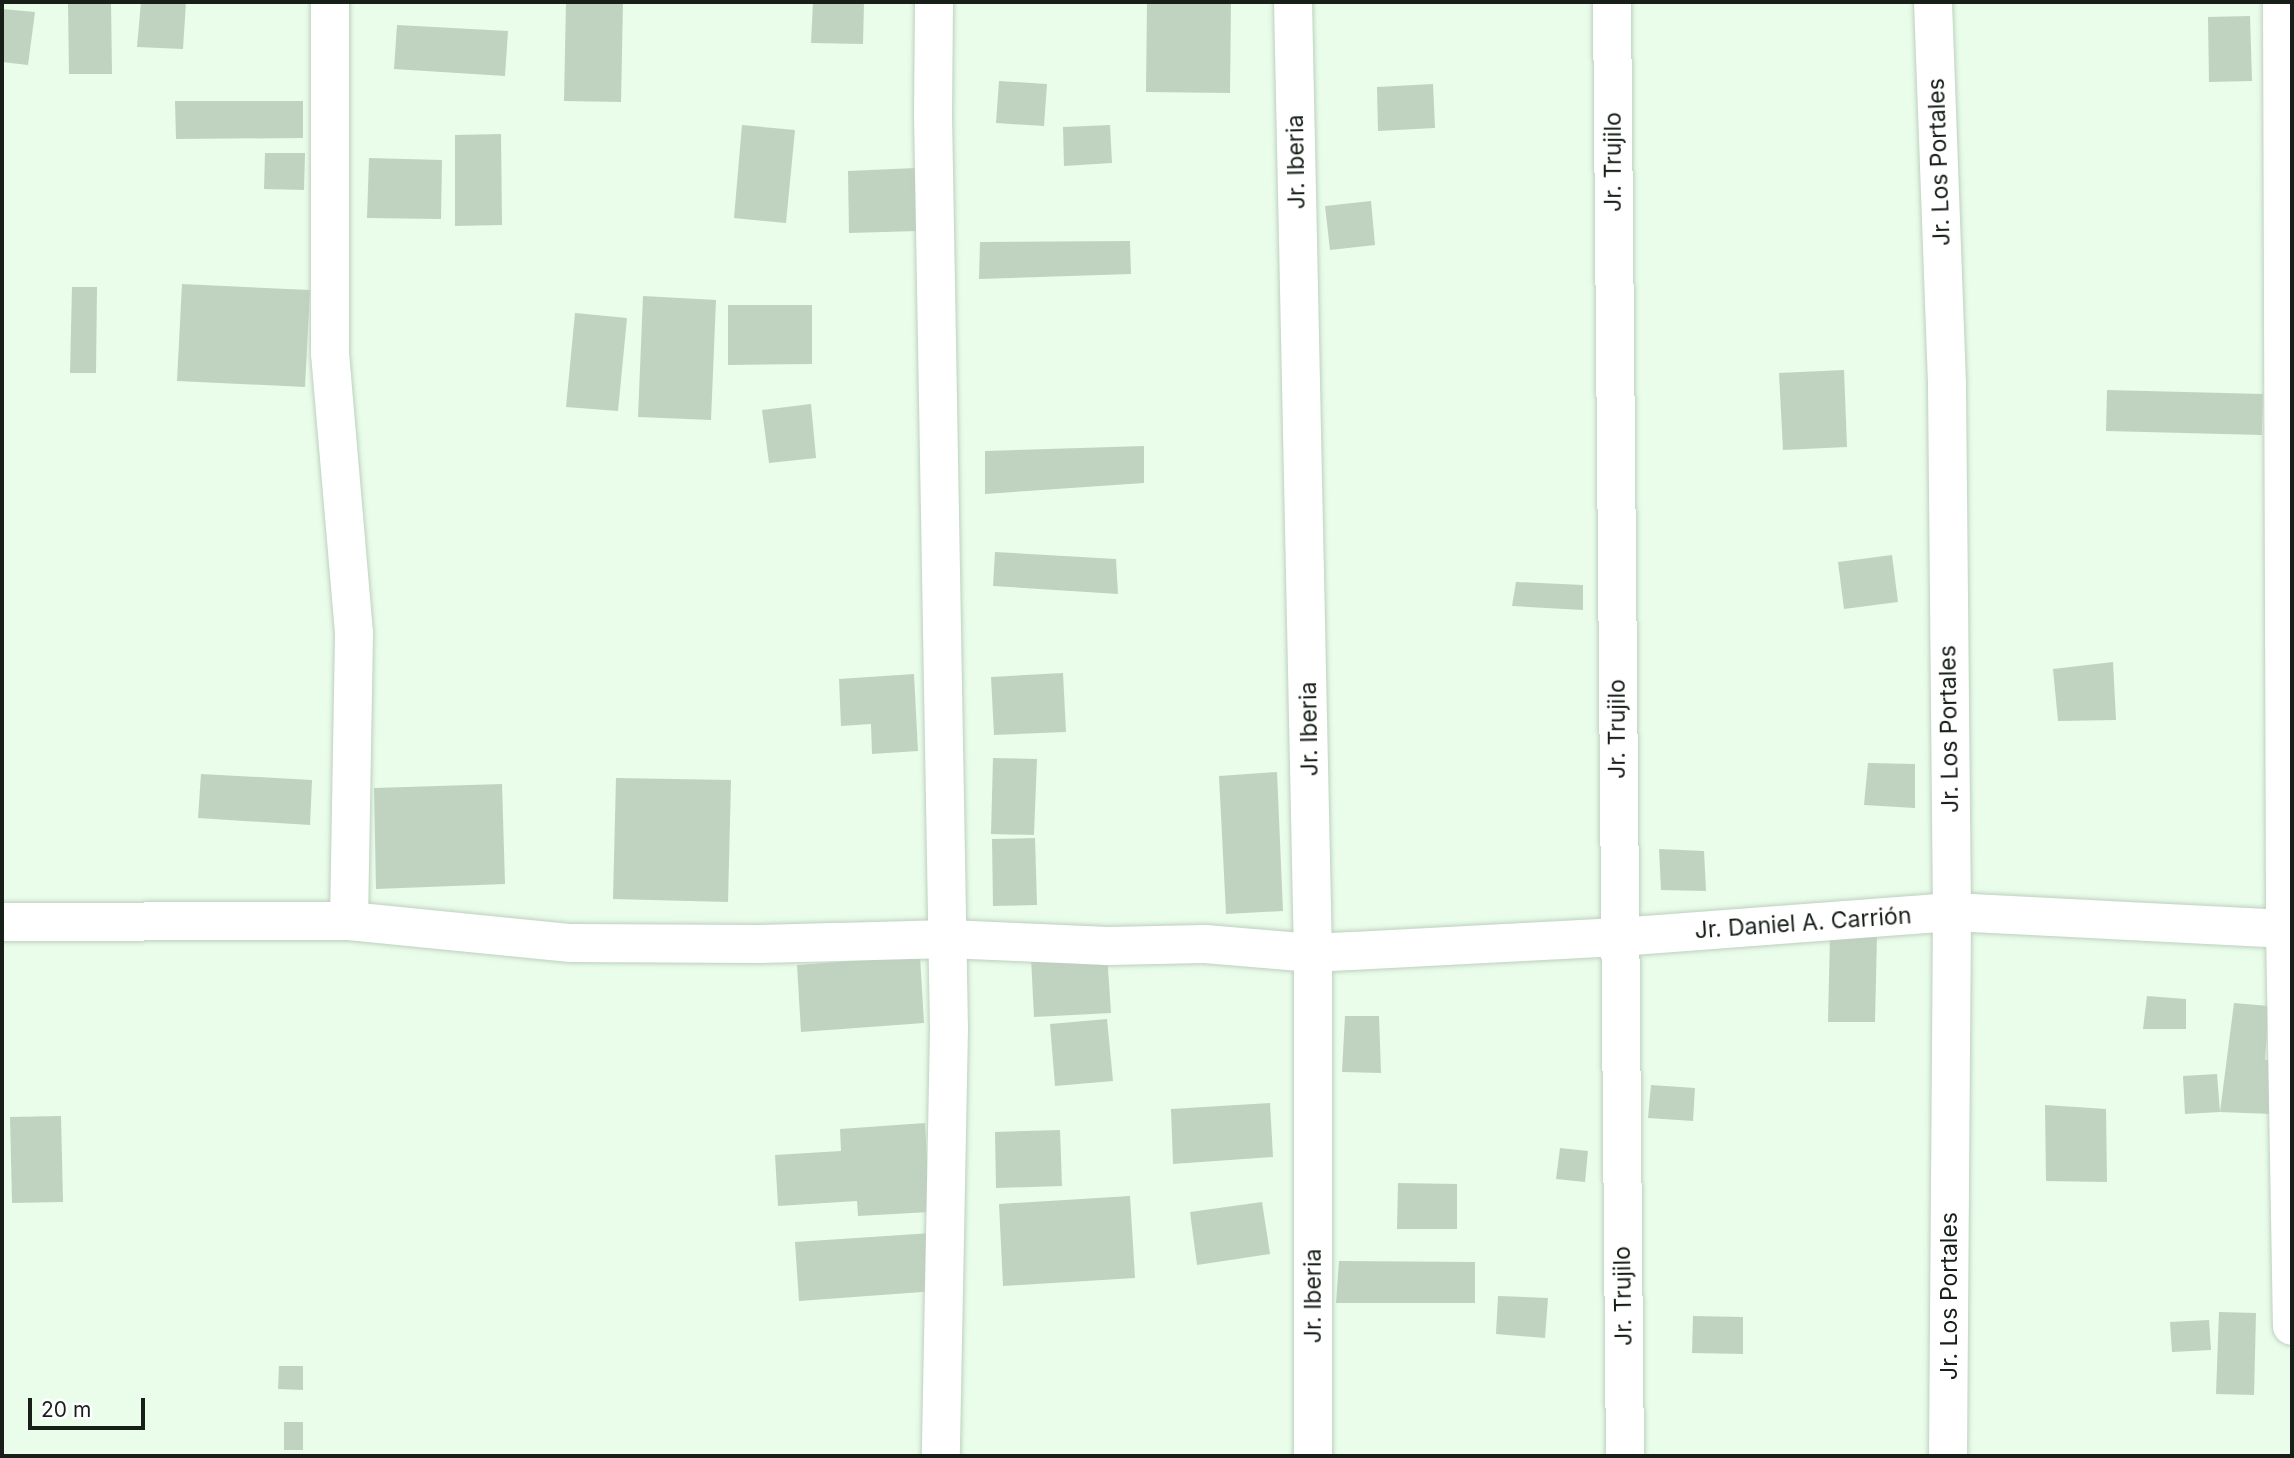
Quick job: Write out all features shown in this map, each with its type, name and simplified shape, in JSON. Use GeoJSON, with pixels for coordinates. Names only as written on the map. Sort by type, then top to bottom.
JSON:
{"type":"FeatureCollection","features":[{"type":"Feature","properties":{"kind":"street"},"geometry":{"type":"LineString","coordinates":[[330,2],[330,353],[354,633],[349,921]]}},
{"type":"Feature","properties":{"kind":"street"},"geometry":{"type":"LineString","coordinates":[[933,2],[949,1028],[941,1456]]}},
{"type":"Feature","properties":{"kind":"street","name":"Jr. Iberia"},"geometry":{"type":"LineString","coordinates":[[1293,2],[1313,953],[1313,1456]]}},
{"type":"Feature","properties":{"kind":"street","name":"Jr. Trujilo"},"geometry":{"type":"LineString","coordinates":[[1612,2],[1625,1456]]}},
{"type":"Feature","properties":{"kind":"street","name":"Jr. Los Portales"},"geometry":{"type":"LineString","coordinates":[[1933,2],[1947,386],[1952,912],[1948,1456]]}},
{"type":"Feature","properties":{"kind":"street"},"geometry":{"type":"LineString","coordinates":[[2282,2],[2292,1326]]}},
{"type":"Feature","properties":{"kind":"street","name":"Jr. Daniel A. Carrión"},"geometry":{"type":"LineString","coordinates":[[2,922],[349,921],[571,943],[759,944],[948,939],[1108,946],[1205,944],[1313,953],[1619,937],[1952,912],[2288,929]]}},
{"type":"Feature","properties":{"kind":"building"},"geometry":{"type":"Polygon","coordinates":[[[68,2],[111,2],[112,74],[69,74],[68,2]]]}},
{"type":"Feature","properties":{"kind":"building"},"geometry":{"type":"Polygon","coordinates":[[[141,2],[186,2],[183,49],[137,47],[141,2]]]}},
{"type":"Feature","properties":{"kind":"building"},"geometry":{"type":"Polygon","coordinates":[[[566,2],[623,2],[621,102],[564,101],[566,2]]]}},
{"type":"Feature","properties":{"kind":"building"},"geometry":{"type":"Polygon","coordinates":[[[813,2],[864,2],[863,44],[811,43],[813,2]]]}},
{"type":"Feature","properties":{"kind":"building"},"geometry":{"type":"Polygon","coordinates":[[[1147,2],[1231,2],[1230,93],[1146,92],[1147,2]]]}},
{"type":"Feature","properties":{"kind":"building"},"geometry":{"type":"Polygon","coordinates":[[[2,9],[35,12],[28,65],[2,62],[2,9]]]}},
{"type":"Feature","properties":{"kind":"building"},"geometry":{"type":"Polygon","coordinates":[[[2250,16],[2252,81],[2209,82],[2208,17],[2250,16]]]}},
{"type":"Feature","properties":{"kind":"building"},"geometry":{"type":"Polygon","coordinates":[[[397,25],[508,31],[505,76],[394,69],[397,25]]]}},
{"type":"Feature","properties":{"kind":"building"},"geometry":{"type":"Polygon","coordinates":[[[999,81],[1047,84],[1044,126],[996,123],[999,81]]]}},
{"type":"Feature","properties":{"kind":"building"},"geometry":{"type":"Polygon","coordinates":[[[1433,84],[1435,128],[1378,131],[1377,87],[1433,84]]]}},
{"type":"Feature","properties":{"kind":"building"},"geometry":{"type":"Polygon","coordinates":[[[175,101],[303,101],[303,138],[176,139],[175,101]]]}},
{"type":"Feature","properties":{"kind":"building"},"geometry":{"type":"Polygon","coordinates":[[[742,125],[795,130],[786,223],[734,218],[742,125]]]}},
{"type":"Feature","properties":{"kind":"building"},"geometry":{"type":"Polygon","coordinates":[[[1110,125],[1112,163],[1064,166],[1063,127],[1110,125]]]}},
{"type":"Feature","properties":{"kind":"building"},"geometry":{"type":"Polygon","coordinates":[[[501,134],[502,225],[455,226],[455,135],[501,134]]]}},
{"type":"Feature","properties":{"kind":"building"},"geometry":{"type":"Polygon","coordinates":[[[265,153],[305,153],[304,190],[264,189],[265,153]]]}},
{"type":"Feature","properties":{"kind":"building"},"geometry":{"type":"Polygon","coordinates":[[[369,158],[442,160],[441,219],[367,218],[369,158]]]}},
{"type":"Feature","properties":{"kind":"building"},"geometry":{"type":"Polygon","coordinates":[[[916,168],[918,231],[849,233],[848,171],[916,168]]]}},
{"type":"Feature","properties":{"kind":"building"},"geometry":{"type":"Polygon","coordinates":[[[1371,201],[1375,245],[1330,250],[1325,206],[1371,201]]]}},
{"type":"Feature","properties":{"kind":"building"},"geometry":{"type":"Polygon","coordinates":[[[1130,241],[1131,274],[979,279],[980,242],[1130,241]]]}},
{"type":"Feature","properties":{"kind":"building"},"geometry":{"type":"Polygon","coordinates":[[[182,284],[310,290],[305,387],[177,381],[182,284]]]}},
{"type":"Feature","properties":{"kind":"building"},"geometry":{"type":"Polygon","coordinates":[[[72,287],[97,287],[96,373],[70,373],[72,287]]]}},
{"type":"Feature","properties":{"kind":"building"},"geometry":{"type":"Polygon","coordinates":[[[643,296],[716,300],[711,420],[638,417],[643,296]]]}},
{"type":"Feature","properties":{"kind":"building"},"geometry":{"type":"Polygon","coordinates":[[[728,305],[812,305],[812,364],[728,365],[728,305]]]}},
{"type":"Feature","properties":{"kind":"building"},"geometry":{"type":"Polygon","coordinates":[[[575,313],[627,318],[618,411],[566,407],[575,313]]]}},
{"type":"Feature","properties":{"kind":"building"},"geometry":{"type":"Polygon","coordinates":[[[1844,370],[1847,447],[1783,450],[1779,373],[1844,370]]]}},
{"type":"Feature","properties":{"kind":"building"},"geometry":{"type":"Polygon","coordinates":[[[2107,390],[2263,394],[2262,435],[2106,431],[2107,390]]]}},
{"type":"Feature","properties":{"kind":"building"},"geometry":{"type":"Polygon","coordinates":[[[811,404],[816,458],[769,463],[762,410],[811,404]]]}},
{"type":"Feature","properties":{"kind":"building"},"geometry":{"type":"Polygon","coordinates":[[[1144,446],[1144,483],[985,494],[985,451],[1144,446]]]}},
{"type":"Feature","properties":{"kind":"building"},"geometry":{"type":"Polygon","coordinates":[[[995,552],[1116,559],[1118,594],[993,586],[995,552]]]}},
{"type":"Feature","properties":{"kind":"building"},"geometry":{"type":"Polygon","coordinates":[[[1892,555],[1898,602],[1844,609],[1838,562],[1892,555]]]}},
{"type":"Feature","properties":{"kind":"building"},"geometry":{"type":"Polygon","coordinates":[[[1516,582],[1583,585],[1583,610],[1512,606],[1516,582]]]}},
{"type":"Feature","properties":{"kind":"building"},"geometry":{"type":"Polygon","coordinates":[[[2113,662],[2116,720],[2058,721],[2053,669],[2113,662]]]}},
{"type":"Feature","properties":{"kind":"building"},"geometry":{"type":"Polygon","coordinates":[[[1063,673],[1066,732],[994,735],[991,677],[1063,673]]]}},
{"type":"Feature","properties":{"kind":"building"},"geometry":{"type":"Polygon","coordinates":[[[914,674],[918,751],[872,754],[871,724],[841,726],[839,679],[914,674]]]}},
{"type":"Feature","properties":{"kind":"building"},"geometry":{"type":"Polygon","coordinates":[[[993,758],[1037,759],[1034,835],[991,834],[993,758]]]}},
{"type":"Feature","properties":{"kind":"building"},"geometry":{"type":"Polygon","coordinates":[[[1868,763],[1915,764],[1915,808],[1864,805],[1868,763]]]}},
{"type":"Feature","properties":{"kind":"building"},"geometry":{"type":"Polygon","coordinates":[[[1277,772],[1283,911],[1226,914],[1219,776],[1277,772]]]}},
{"type":"Feature","properties":{"kind":"building"},"geometry":{"type":"Polygon","coordinates":[[[201,774],[312,780],[310,825],[198,818],[201,774]]]}},
{"type":"Feature","properties":{"kind":"building"},"geometry":{"type":"Polygon","coordinates":[[[616,778],[731,780],[728,902],[613,899],[616,778]]]}},
{"type":"Feature","properties":{"kind":"building"},"geometry":{"type":"Polygon","coordinates":[[[502,784],[505,884],[376,889],[374,788],[502,784]]]}},
{"type":"Feature","properties":{"kind":"building"},"geometry":{"type":"Polygon","coordinates":[[[1035,838],[1037,905],[993,906],[992,839],[1035,838]]]}},
{"type":"Feature","properties":{"kind":"building"},"geometry":{"type":"Polygon","coordinates":[[[1659,849],[1704,851],[1706,891],[1661,890],[1659,849]]]}},
{"type":"Feature","properties":{"kind":"building"},"geometry":{"type":"Polygon","coordinates":[[[1830,935],[1877,935],[1875,1022],[1828,1022],[1830,935]]]}},
{"type":"Feature","properties":{"kind":"building"},"geometry":{"type":"Polygon","coordinates":[[[1107,953],[1111,1013],[1034,1017],[1031,958],[1107,953]]]}},
{"type":"Feature","properties":{"kind":"building"},"geometry":{"type":"Polygon","coordinates":[[[920,956],[924,1023],[801,1032],[797,965],[920,956]]]}},
{"type":"Feature","properties":{"kind":"building"},"geometry":{"type":"Polygon","coordinates":[[[2147,996],[2186,999],[2186,1029],[2143,1029],[2147,996]]]}},
{"type":"Feature","properties":{"kind":"building"},"geometry":{"type":"Polygon","coordinates":[[[2234,1003],[2269,1006],[2265,1060],[2274,1060],[2271,1114],[2220,1112],[2234,1003]]]}},
{"type":"Feature","properties":{"kind":"building"},"geometry":{"type":"Polygon","coordinates":[[[1345,1016],[1379,1016],[1381,1073],[1342,1072],[1345,1016]]]}},
{"type":"Feature","properties":{"kind":"building"},"geometry":{"type":"Polygon","coordinates":[[[1107,1019],[1113,1081],[1055,1086],[1050,1024],[1107,1019]]]}},
{"type":"Feature","properties":{"kind":"building"},"geometry":{"type":"Polygon","coordinates":[[[2217,1074],[2220,1112],[2185,1114],[2183,1076],[2217,1074]]]}},
{"type":"Feature","properties":{"kind":"building"},"geometry":{"type":"Polygon","coordinates":[[[1651,1085],[1695,1088],[1693,1121],[1648,1118],[1651,1085]]]}},
{"type":"Feature","properties":{"kind":"building"},"geometry":{"type":"Polygon","coordinates":[[[1270,1103],[1273,1157],[1173,1164],[1171,1109],[1270,1103]]]}},
{"type":"Feature","properties":{"kind":"building"},"geometry":{"type":"Polygon","coordinates":[[[2045,1105],[2106,1109],[2107,1182],[2046,1181],[2045,1105]]]}},
{"type":"Feature","properties":{"kind":"building"},"geometry":{"type":"Polygon","coordinates":[[[61,1116],[63,1202],[12,1203],[10,1117],[61,1116]]]}},
{"type":"Feature","properties":{"kind":"building"},"geometry":{"type":"Polygon","coordinates":[[[925,1123],[930,1212],[858,1216],[857,1201],[778,1206],[775,1155],[841,1151],[840,1129],[925,1123]]]}},
{"type":"Feature","properties":{"kind":"building"},"geometry":{"type":"Polygon","coordinates":[[[1060,1130],[1062,1186],[996,1188],[995,1132],[1060,1130]]]}},
{"type":"Feature","properties":{"kind":"building"},"geometry":{"type":"Polygon","coordinates":[[[1560,1148],[1588,1151],[1585,1182],[1556,1179],[1560,1148]]]}},
{"type":"Feature","properties":{"kind":"building"},"geometry":{"type":"Polygon","coordinates":[[[1398,1183],[1457,1184],[1457,1229],[1397,1229],[1398,1183]]]}},
{"type":"Feature","properties":{"kind":"building"},"geometry":{"type":"Polygon","coordinates":[[[1130,1196],[1135,1278],[1003,1286],[999,1204],[1130,1196]]]}},
{"type":"Feature","properties":{"kind":"building"},"geometry":{"type":"Polygon","coordinates":[[[1262,1202],[1270,1254],[1197,1265],[1190,1212],[1262,1202]]]}},
{"type":"Feature","properties":{"kind":"building"},"geometry":{"type":"Polygon","coordinates":[[[932,1233],[936,1291],[799,1301],[795,1242],[932,1233]]]}},
{"type":"Feature","properties":{"kind":"building"},"geometry":{"type":"Polygon","coordinates":[[[1339,1261],[1475,1262],[1475,1303],[1336,1303],[1339,1261]]]}},
{"type":"Feature","properties":{"kind":"building"},"geometry":{"type":"Polygon","coordinates":[[[1498,1296],[1548,1298],[1545,1338],[1496,1334],[1498,1296]]]}},
{"type":"Feature","properties":{"kind":"building"},"geometry":{"type":"Polygon","coordinates":[[[2219,1312],[2256,1313],[2254,1395],[2216,1394],[2219,1312]]]}},
{"type":"Feature","properties":{"kind":"building"},"geometry":{"type":"Polygon","coordinates":[[[1693,1316],[1743,1317],[1743,1354],[1692,1353],[1693,1316]]]}},
{"type":"Feature","properties":{"kind":"building"},"geometry":{"type":"Polygon","coordinates":[[[2209,1320],[2211,1350],[2172,1352],[2170,1322],[2209,1320]]]}},
{"type":"Feature","properties":{"kind":"building"},"geometry":{"type":"Polygon","coordinates":[[[279,1366],[303,1366],[303,1390],[278,1389],[279,1366]]]}},
{"type":"Feature","properties":{"kind":"building"},"geometry":{"type":"Polygon","coordinates":[[[284,1422],[303,1422],[303,1450],[284,1450],[284,1422]]]}}]}
